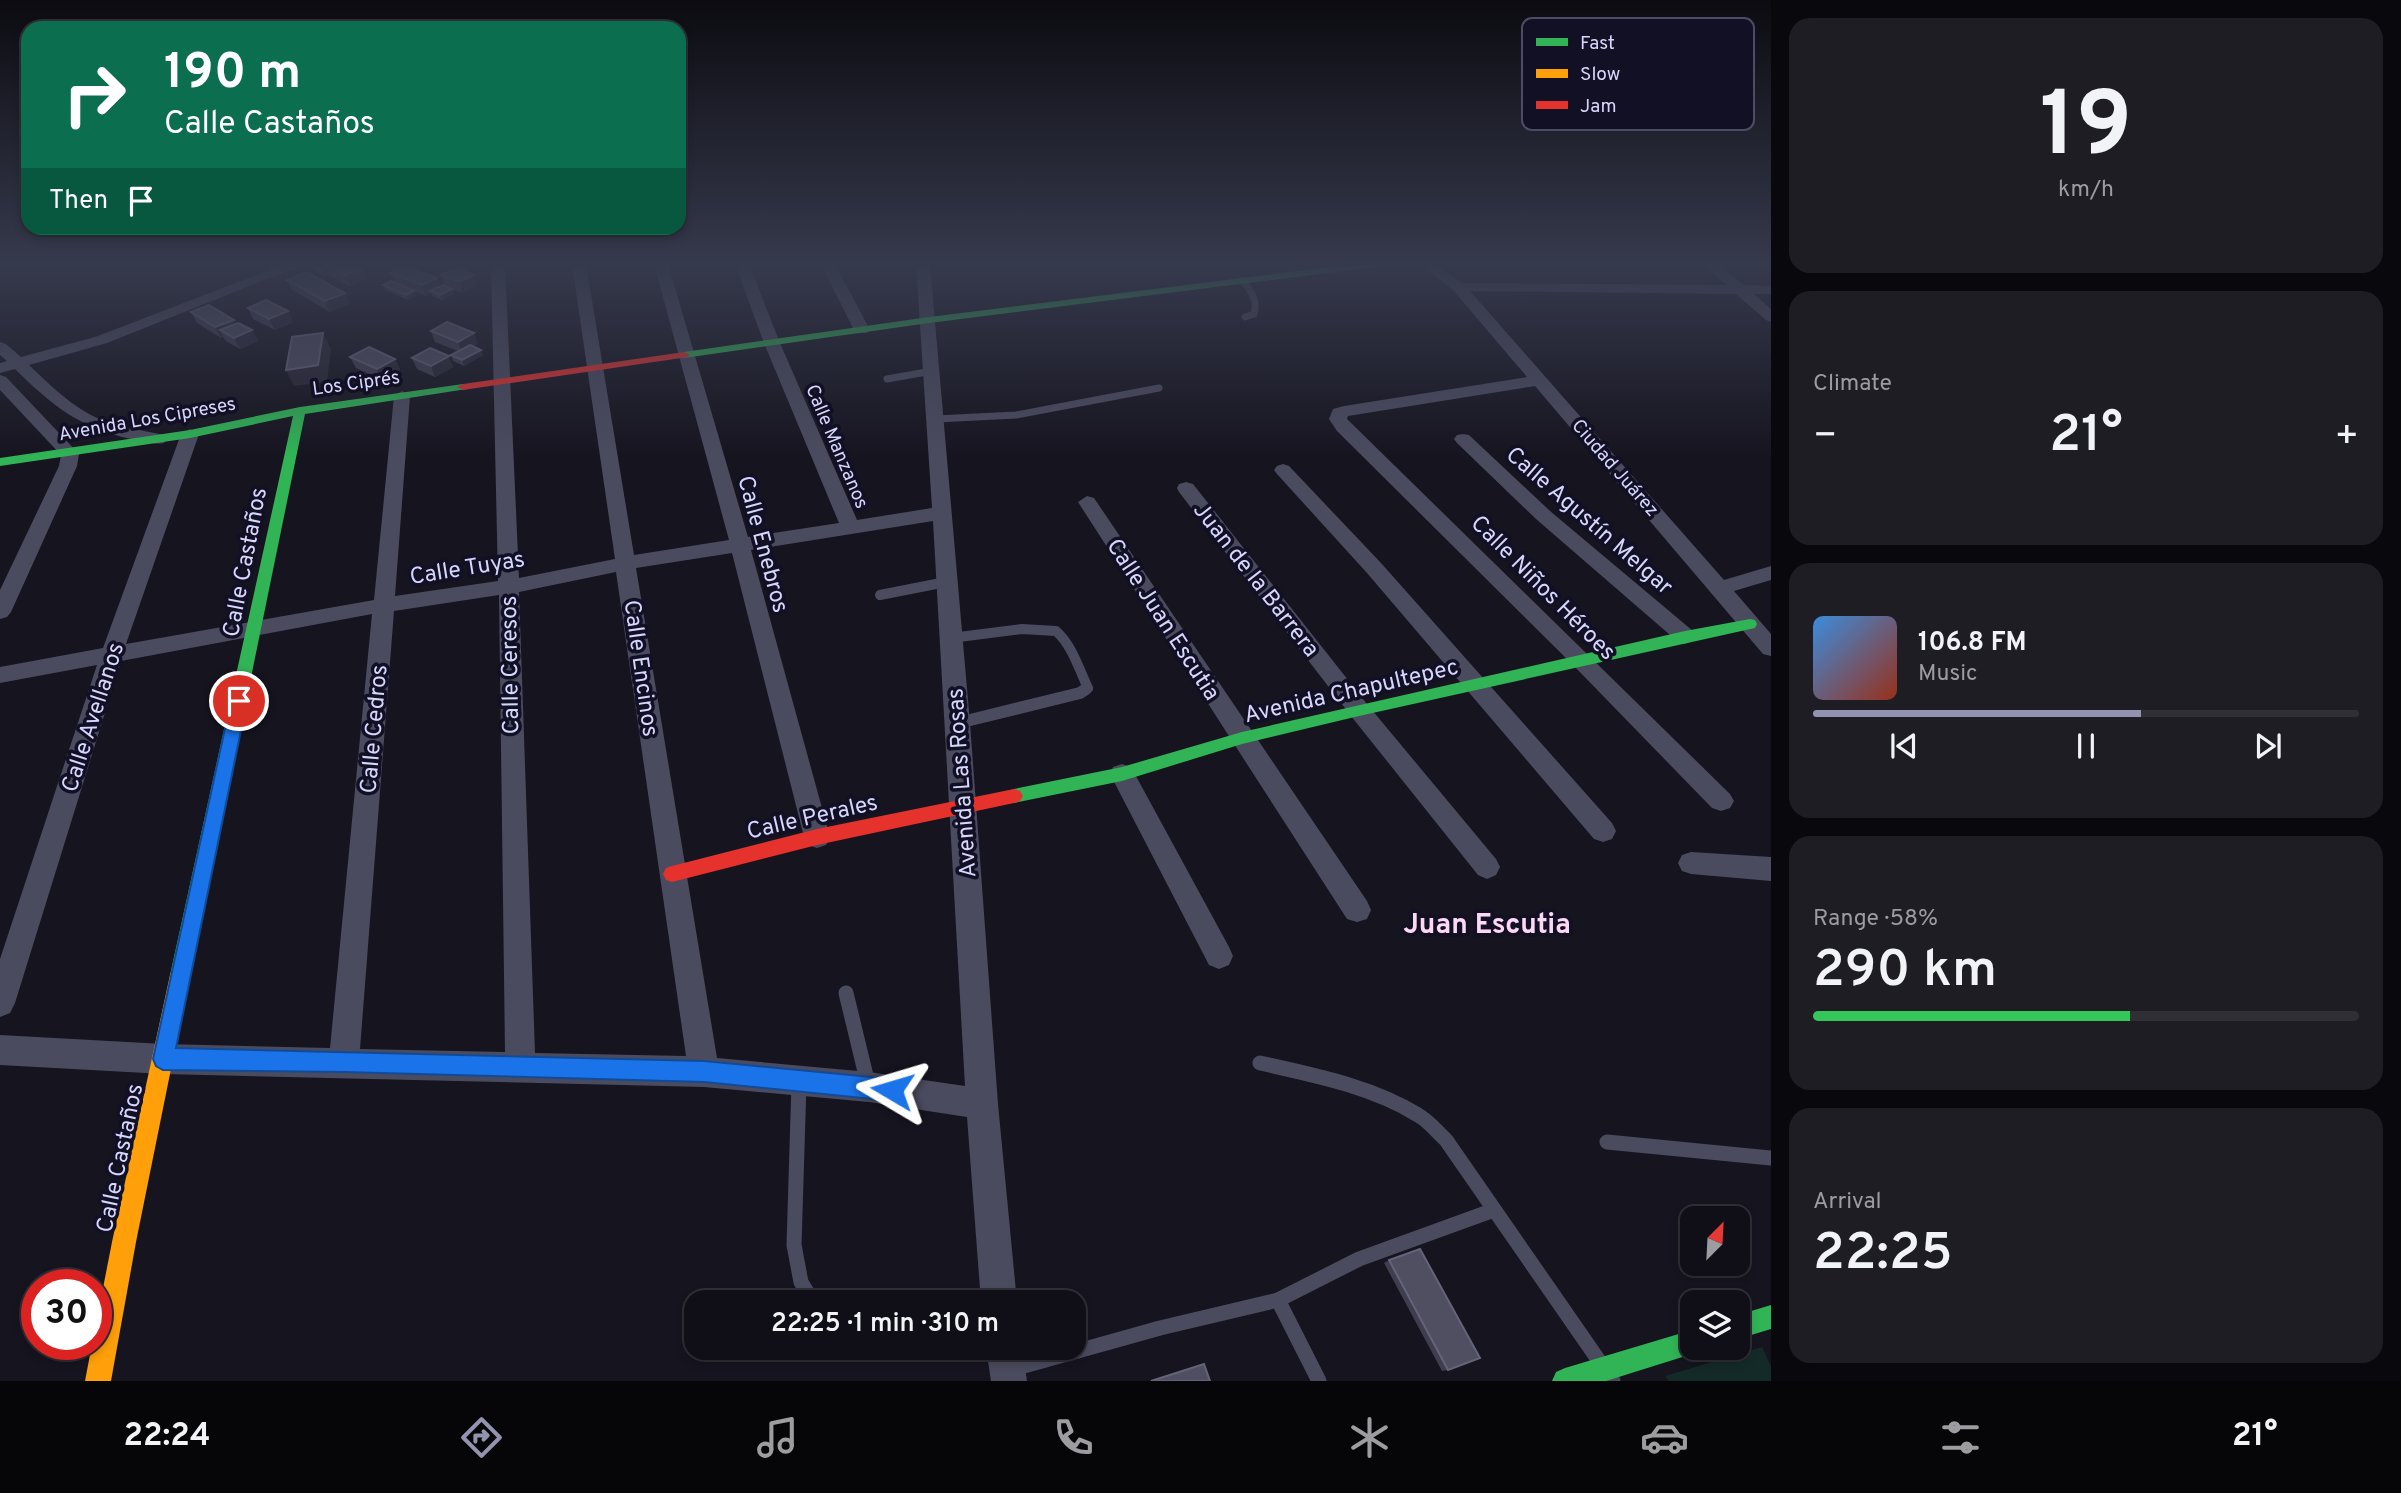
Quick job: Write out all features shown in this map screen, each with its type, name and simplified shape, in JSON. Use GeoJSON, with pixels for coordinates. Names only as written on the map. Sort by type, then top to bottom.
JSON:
{"type":"FeatureCollection","features":[{"type":"Feature","properties":{"kind":"street"},"geometry":{"type":"LineString","coordinates":[[0,368],[101,340],[131,328]]}},
{"type":"Feature","properties":{"kind":"street","name":"Calle Ceresos"},"geometry":{"type":"LineString","coordinates":[[501,328],[520,1067]]}},
{"type":"Feature","properties":{"kind":"street","name":"Calle Encinos"},"geometry":{"type":"LineString","coordinates":[[589,328],[704,1072]]}},
{"type":"Feature","properties":{"kind":"street","name":"Calle Enebros"},"geometry":{"type":"LineString","coordinates":[[679,328],[740,544],[817,837]]}},
{"type":"Feature","properties":{"kind":"street","name":"Calle Manzanos"},"geometry":{"type":"LineString","coordinates":[[766,328],[850,527]]}},
{"type":"Feature","properties":{"kind":"street","name":"Los Ciprés"},"geometry":{"type":"LineString","coordinates":[[300,411],[872,328]]}},
{"type":"Feature","properties":{"kind":"street","name":"Avenida Las Rosas"},"geometry":{"type":"LineString","coordinates":[[929,328],[982,1104],[998,1290]]}},
{"type":"Feature","properties":{"kind":"street","name":"Ciudad Juárez"},"geometry":{"type":"LineString","coordinates":[[1495,328],[1771,648]]}},
{"type":"Feature","properties":{"kind":"street"},"geometry":{"type":"LineString","coordinates":[[0,347],[56,399],[92,422],[118,432],[158,439]]}},
{"type":"Feature","properties":{"kind":"street"},"geometry":{"type":"LineString","coordinates":[[0,380],[70,454],[68,466],[0,612]]}},
{"type":"Feature","properties":{"kind":"street"},"geometry":{"type":"LineString","coordinates":[[1344,411],[1541,380]]}},
{"type":"Feature","properties":{"kind":"street","name":"Calle Cedros"},"geometry":{"type":"LineString","coordinates":[[344,1061],[402,397]]}},
{"type":"Feature","properties":{"kind":"street","name":"Avenida Los Cipreses"},"geometry":{"type":"LineString","coordinates":[[0,462],[70,454],[190,434],[300,411]]}},
{"type":"Feature","properties":{"kind":"street","name":"Calle Castaños"},"geometry":{"type":"LineString","coordinates":[[98,1381],[300,411]]}},
{"type":"Feature","properties":{"kind":"street","name":"Calle Niños Héroes"},"geometry":{"type":"LineString","coordinates":[[1344,411],[1338,416],[1343,426],[1582,660],[1721,801]]}},
{"type":"Feature","properties":{"kind":"street","name":"Calle Avellanos"},"geometry":{"type":"LineString","coordinates":[[0,1003],[112,654],[190,434]]}},
{"type":"Feature","properties":{"kind":"street","name":"Calle Agustín Melgar"},"geometry":{"type":"LineString","coordinates":[[1463,439],[1543,515],[1685,636]]}},
{"type":"Feature","properties":{"kind":"street"},"geometry":{"type":"LineString","coordinates":[[1283,470],[1476,684],[1603,831]]}},
{"type":"Feature","properties":{"kind":"street","name":"Juan de la Barrera"},"geometry":{"type":"LineString","coordinates":[[1186,488],[1359,710],[1487,867]]}},
{"type":"Feature","properties":{"kind":"street","name":"Calle Juan Escutia"},"geometry":{"type":"LineString","coordinates":[[1087,502],[1357,910]]}},
{"type":"Feature","properties":{"kind":"street","name":"Calle Tuyas"},"geometry":{"type":"LineString","coordinates":[[0,675],[384,606],[507,587],[626,563],[942,513]]}},
{"type":"Feature","properties":{"kind":"street"},"geometry":{"type":"LineString","coordinates":[[1720,588],[1771,573]]}},
{"type":"Feature","properties":{"kind":"street","name":"Avenida Chapultepec"},"geometry":{"type":"LineString","coordinates":[[963,805],[1122,774],[1242,738],[1359,710],[1685,636],[1751,624]]}},
{"type":"Feature","properties":{"kind":"street"},"geometry":{"type":"LineString","coordinates":[[1122,774],[1219,956]]}},
{"type":"Feature","properties":{"kind":"street","name":"Calle Perales"},"geometry":{"type":"LineString","coordinates":[[672,874],[817,837],[963,805]]}},
{"type":"Feature","properties":{"kind":"street"},"geometry":{"type":"LineString","coordinates":[[1691,863],[1771,869]]}},
{"type":"Feature","properties":{"kind":"street"},"geometry":{"type":"LineString","coordinates":[[0,1050],[163,1059],[344,1061],[704,1072],[869,1087],[982,1104]]}},
{"type":"Feature","properties":{"kind":"street"},"geometry":{"type":"LineString","coordinates":[[1750,1323],[1771,1317]]}},
{"type":"Feature","properties":{"kind":"street"},"geometry":{"type":"LineString","coordinates":[[1565,1381],[1609,1375],[1680,1347]]}},
{"type":"Feature","properties":{"kind":"lane"},"geometry":{"type":"LineString","coordinates":[[887,379],[932,371]]}},
{"type":"Feature","properties":{"kind":"lane"},"geometry":{"type":"LineString","coordinates":[[936,419],[1016,415],[1158,388]]}},
{"type":"Feature","properties":{"kind":"lane"},"geometry":{"type":"LineString","coordinates":[[880,595],[946,582]]}},
{"type":"Feature","properties":{"kind":"lane"},"geometry":{"type":"LineString","coordinates":[[951,638],[1040,628],[1054,629],[1062,637],[1088,688],[1080,693],[958,723]]}},
{"type":"Feature","properties":{"kind":"lane"},"geometry":{"type":"LineString","coordinates":[[846,992],[869,1087]]}},
{"type":"Feature","properties":{"kind":"lane"},"geometry":{"type":"LineString","coordinates":[[1260,1063],[1358,1087],[1421,1115],[1446,1140],[1609,1375]]}},
{"type":"Feature","properties":{"kind":"lane"},"geometry":{"type":"LineString","coordinates":[[799,1080],[794,1245],[802,1282],[806,1290]]}},
{"type":"Feature","properties":{"kind":"lane"},"geometry":{"type":"LineString","coordinates":[[1607,1142],[1771,1158]]}},
{"type":"Feature","properties":{"kind":"lane"},"geometry":{"type":"LineString","coordinates":[[1007,1367],[1278,1300],[1359,1259],[1494,1210]]}},
{"type":"Feature","properties":{"kind":"lane"},"geometry":{"type":"LineString","coordinates":[[1278,1300],[1320,1381]]}},
{"type":"Feature","properties":{"kind":"green space"},"geometry":{"type":"Polygon","coordinates":[[[1762,1347],[1771,1367],[1771,1381],[1669,1381],[1665,1376],[1719,1360],[1750,1360],[1750,1351],[1762,1347]]]}},
{"type":"Feature","properties":{"kind":"building"},"geometry":{"type":"Polygon","coordinates":[[[249,328],[252,330],[234,338],[220,330],[249,328]]]}},
{"type":"Feature","properties":{"kind":"building"},"geometry":{"type":"Polygon","coordinates":[[[436,328],[463,328],[474,333],[458,342],[431,331],[436,328]]]}},
{"type":"Feature","properties":{"kind":"building"},"geometry":{"type":"Polygon","coordinates":[[[323,333],[318,365],[286,370],[292,337],[323,333]]]}},
{"type":"Feature","properties":{"kind":"building"},"geometry":{"type":"Polygon","coordinates":[[[470,345],[481,350],[462,360],[451,355],[470,345]]]}},
{"type":"Feature","properties":{"kind":"building"},"geometry":{"type":"Polygon","coordinates":[[[369,347],[395,359],[377,369],[350,357],[369,347]]]}},
{"type":"Feature","properties":{"kind":"building"},"geometry":{"type":"Polygon","coordinates":[[[430,348],[449,356],[431,366],[412,358],[430,348]]]}},
{"type":"Feature","properties":{"kind":"building"},"geometry":{"type":"Polygon","coordinates":[[[1420,1249],[1480,1358],[1448,1370],[1389,1260],[1420,1249]]]}},
{"type":"Feature","properties":{"kind":"building"},"geometry":{"type":"Polygon","coordinates":[[[1204,1364],[1210,1381],[1151,1381],[1204,1364]]]}},
{"type":"Feature","properties":{"kind":"traffic: fast"},"geometry":{"type":"LineString","coordinates":[[684,355],[870,328]]}},
{"type":"Feature","properties":{"kind":"traffic: fast"},"geometry":{"type":"LineString","coordinates":[[0,462],[190,434],[300,411],[463,387]]}},
{"type":"Feature","properties":{"kind":"traffic: fast"},"geometry":{"type":"LineString","coordinates":[[180,975],[300,411]]}},
{"type":"Feature","properties":{"kind":"traffic: fast"},"geometry":{"type":"LineString","coordinates":[[1014,796],[1122,774],[1242,738],[1359,710],[1685,636],[1750,624]]}},
{"type":"Feature","properties":{"kind":"traffic: fast"},"geometry":{"type":"LineString","coordinates":[[1750,1323],[1771,1317]]}},
{"type":"Feature","properties":{"kind":"traffic: fast"},"geometry":{"type":"LineString","coordinates":[[1565,1381],[1680,1346]]}},
{"type":"Feature","properties":{"kind":"traffic: slow"},"geometry":{"type":"LineString","coordinates":[[98,1381],[180,975]]}},
{"type":"Feature","properties":{"kind":"traffic: jam"},"geometry":{"type":"LineString","coordinates":[[463,387],[684,355]]}},
{"type":"Feature","properties":{"kind":"traffic: jam"},"geometry":{"type":"LineString","coordinates":[[672,874],[817,837],[1014,796]]}},
{"type":"Feature","properties":{"kind":"district","name":"Juan Escutia"},"geometry":{"type":"Point","coordinates":[1487,923]}},
{"type":"Feature","properties":{"kind":"route"},"geometry":{"type":"LineString","coordinates":[[239,701],[163,1059],[344,1061],[704,1072],[892,1090]]}}]}
